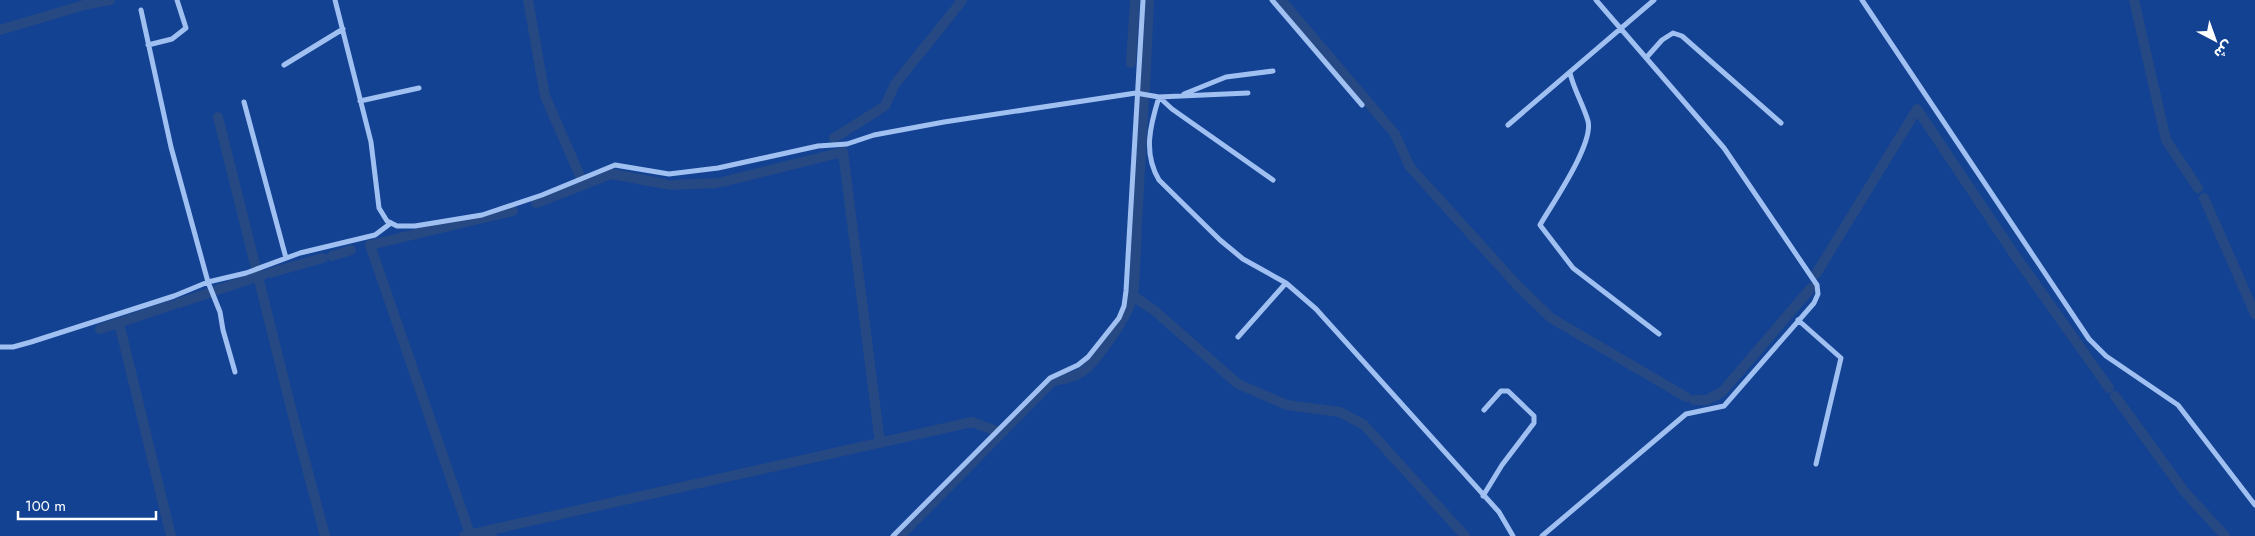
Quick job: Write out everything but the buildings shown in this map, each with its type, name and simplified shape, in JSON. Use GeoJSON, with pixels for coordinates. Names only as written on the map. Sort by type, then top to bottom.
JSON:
{"type":"FeatureCollection","features":[{"type":"Feature","properties":{"kind":"street"},"geometry":{"type":"LineString","coordinates":[[148,45],[172,39],[186,28],[177,0]]}},
{"type":"Feature","properties":{"kind":"street"},"geometry":{"type":"LineString","coordinates":[[335,0],[371,142],[379,208],[387,221],[397,226],[415,226],[482,215],[542,195],[615,165],[669,174],[718,168],[818,146],[847,144],[874,136],[944,122],[1136,93],[1159,97],[1248,93]]}},
{"type":"Feature","properties":{"kind":"street"},"geometry":{"type":"LineString","coordinates":[[893,536],[1050,378],[1078,365],[1088,356],[1119,318],[1124,306],[1126,291],[1142,0]]}},
{"type":"Feature","properties":{"kind":"street"},"geometry":{"type":"LineString","coordinates":[[1272,0],[1362,105]]}},
{"type":"Feature","properties":{"kind":"street"},"geometry":{"type":"LineString","coordinates":[[1542,536],[1686,414],[1724,406],[1814,303],[1818,294],[1817,285],[1724,148],[1596,0]]}},
{"type":"Feature","properties":{"kind":"street"},"geometry":{"type":"LineString","coordinates":[[1508,125],[1654,0]]}},
{"type":"Feature","properties":{"kind":"street"},"geometry":{"type":"LineString","coordinates":[[1862,0],[2089,339],[2106,356],[2178,405],[2255,505]]}},
{"type":"Feature","properties":{"kind":"street"},"geometry":{"type":"LineString","coordinates":[[141,10],[171,147],[208,282],[220,312],[235,372]]}},
{"type":"Feature","properties":{"kind":"street"},"geometry":{"type":"LineString","coordinates":[[284,65],[343,29]]}},
{"type":"Feature","properties":{"kind":"street"},"geometry":{"type":"LineString","coordinates":[[1646,58],[1662,40],[1673,33],[1682,36],[1781,123]]}},
{"type":"Feature","properties":{"kind":"street"},"geometry":{"type":"LineString","coordinates":[[1179,96],[1226,78],[1273,71]]}},
{"type":"Feature","properties":{"kind":"street"},"geometry":{"type":"LineString","coordinates":[[1570,73],[1576,96],[1588,122],[1586,141],[1572,171],[1540,226],[1573,268],[1659,334]]}},
{"type":"Feature","properties":{"kind":"street"},"geometry":{"type":"LineString","coordinates":[[360,101],[419,88]]}},
{"type":"Feature","properties":{"kind":"street"},"geometry":{"type":"LineString","coordinates":[[1159,97],[1172,109],[1273,180]]}},
{"type":"Feature","properties":{"kind":"street"},"geometry":{"type":"LineString","coordinates":[[1159,97],[1152,118],[1149,152],[1154,171],[1159,180],[1243,260],[1286,283],[1316,309],[1499,512],[1512,536]]}},
{"type":"Feature","properties":{"kind":"street"},"geometry":{"type":"LineString","coordinates":[[244,102],[286,258]]}},
{"type":"Feature","properties":{"kind":"street"},"geometry":{"type":"LineString","coordinates":[[0,347],[13,347],[31,342],[174,296],[208,282],[246,273],[332,244],[375,235],[391,223]]}},
{"type":"Feature","properties":{"kind":"street"},"geometry":{"type":"LineString","coordinates":[[1238,337],[1286,283]]}},
{"type":"Feature","properties":{"kind":"street"},"geometry":{"type":"LineString","coordinates":[[1798,320],[1841,358],[1816,464]]}},
{"type":"Feature","properties":{"kind":"street"},"geometry":{"type":"LineString","coordinates":[[1483,496],[1502,465],[1534,423],[1534,416],[1508,390],[1502,391],[1484,410]]}},
{"type":"Feature","properties":{"kind":"waterway"},"geometry":{"type":"LineString","coordinates":[[0,30],[84,5],[110,0]]}},
{"type":"Feature","properties":{"kind":"waterway"},"geometry":{"type":"LineString","coordinates":[[528,0],[545,96],[584,185]]}},
{"type":"Feature","properties":{"kind":"waterway"},"geometry":{"type":"LineString","coordinates":[[956,8],[962,0]]}},
{"type":"Feature","properties":{"kind":"waterway"},"geometry":{"type":"LineString","coordinates":[[1131,63],[1135,0]]}},
{"type":"Feature","properties":{"kind":"waterway"},"geometry":{"type":"LineString","coordinates":[[1145,89],[1149,0]]}},
{"type":"Feature","properties":{"kind":"waterway"},"geometry":{"type":"LineString","coordinates":[[1281,0],[1395,134],[1410,167],[1517,285],[1551,318],[1686,397]]}},
{"type":"Feature","properties":{"kind":"waterway"},"geometry":{"type":"LineString","coordinates":[[2134,0],[2166,140],[2198,188]]}},
{"type":"Feature","properties":{"kind":"waterway"},"geometry":{"type":"LineString","coordinates":[[834,138],[885,106],[895,84],[953,12]]}},
{"type":"Feature","properties":{"kind":"waterway"},"geometry":{"type":"LineString","coordinates":[[1137,222],[1144,99]]}},
{"type":"Feature","properties":{"kind":"waterway"},"geometry":{"type":"LineString","coordinates":[[1816,274],[1917,109],[2014,254],[2109,388]]}},
{"type":"Feature","properties":{"kind":"waterway"},"geometry":{"type":"LineString","coordinates":[[218,117],[325,536]]}},
{"type":"Feature","properties":{"kind":"waterway"},"geometry":{"type":"LineString","coordinates":[[722,182],[843,152],[880,443]]}},
{"type":"Feature","properties":{"kind":"waterway"},"geometry":{"type":"LineString","coordinates":[[606,176],[612,174],[665,184]]}},
{"type":"Feature","properties":{"kind":"waterway"},"geometry":{"type":"LineString","coordinates":[[536,203],[601,178]]}},
{"type":"Feature","properties":{"kind":"waterway"},"geometry":{"type":"LineString","coordinates":[[671,185],[716,183]]}},
{"type":"Feature","properties":{"kind":"waterway"},"geometry":{"type":"LineString","coordinates":[[2204,198],[2255,314]]}},
{"type":"Feature","properties":{"kind":"waterway"},"geometry":{"type":"LineString","coordinates":[[470,534],[370,245],[513,211]]}},
{"type":"Feature","properties":{"kind":"waterway"},"geometry":{"type":"LineString","coordinates":[[1134,288],[1137,228]]}},
{"type":"Feature","properties":{"kind":"waterway"},"geometry":{"type":"LineString","coordinates":[[332,256],[351,250]]}},
{"type":"Feature","properties":{"kind":"waterway"},"geometry":{"type":"LineString","coordinates":[[270,273],[323,258]]}},
{"type":"Feature","properties":{"kind":"waterway"},"geometry":{"type":"LineString","coordinates":[[217,290],[263,275]]}},
{"type":"Feature","properties":{"kind":"waterway"},"geometry":{"type":"LineString","coordinates":[[1694,400],[1707,400],[1722,392],[1811,288]]}},
{"type":"Feature","properties":{"kind":"waterway"},"geometry":{"type":"LineString","coordinates":[[179,303],[212,292]]}},
{"type":"Feature","properties":{"kind":"waterway"},"geometry":{"type":"LineString","coordinates":[[900,536],[1053,381],[1075,376],[1086,369],[1121,322],[1133,293]]}},
{"type":"Feature","properties":{"kind":"waterway"},"geometry":{"type":"LineString","coordinates":[[1133,296],[1155,311],[1238,384],[1287,405],[1340,412],[1364,425],[1465,536]]}},
{"type":"Feature","properties":{"kind":"waterway"},"geometry":{"type":"LineString","coordinates":[[100,329],[172,305]]}},
{"type":"Feature","properties":{"kind":"waterway"},"geometry":{"type":"LineString","coordinates":[[119,323],[171,536]]}},
{"type":"Feature","properties":{"kind":"waterway"},"geometry":{"type":"LineString","coordinates":[[2115,396],[2184,491],[2225,536]]}},
{"type":"Feature","properties":{"kind":"waterway"},"geometry":{"type":"LineString","coordinates":[[492,536],[490,530],[972,422],[1002,433]]}},
{"type":"Feature","properties":{"kind":"waterway"},"geometry":{"type":"LineString","coordinates":[[464,536],[490,530]]}}]}
